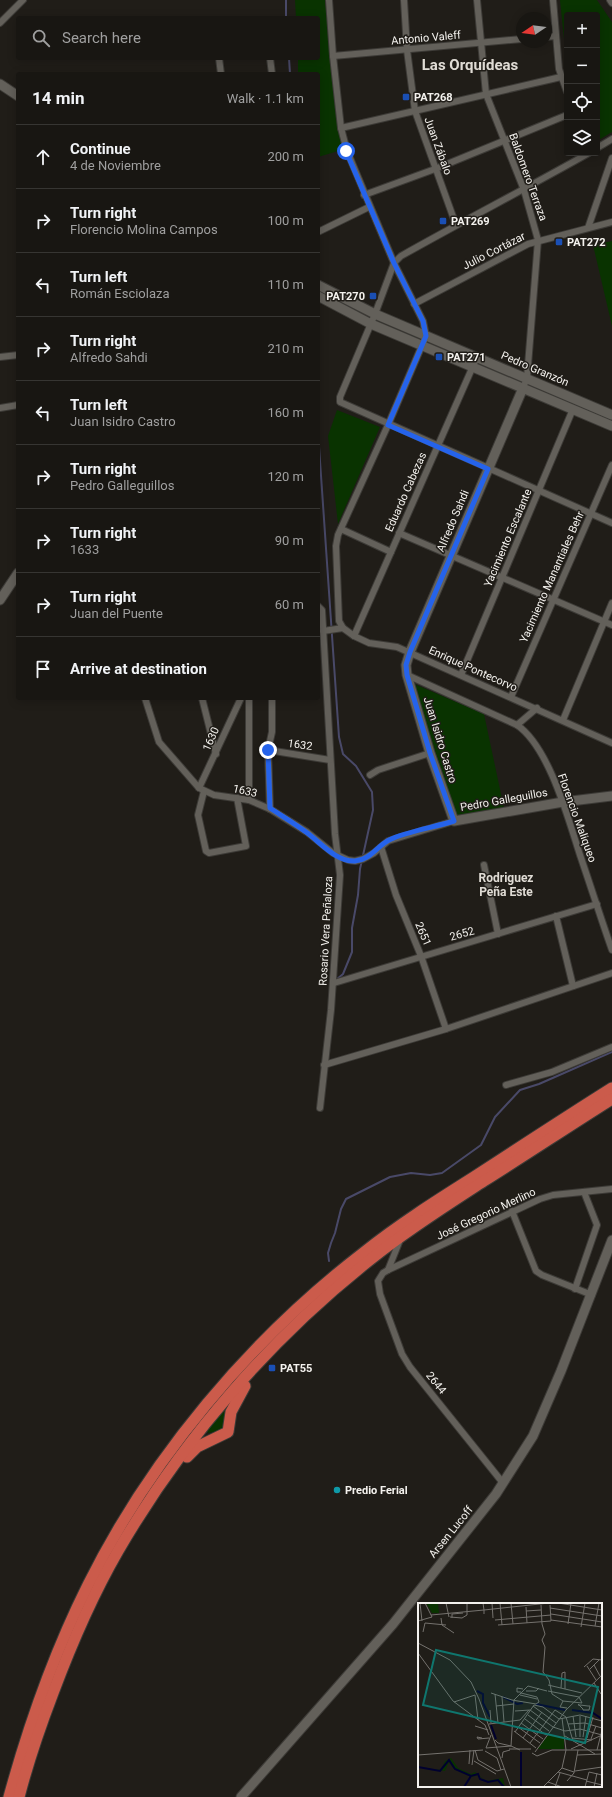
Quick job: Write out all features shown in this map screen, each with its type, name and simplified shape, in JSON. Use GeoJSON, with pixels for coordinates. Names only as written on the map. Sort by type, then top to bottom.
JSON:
{"type":"FeatureCollection","features":[{"type":"Feature","properties":{"kind":"highway"},"geometry":{"type":"LineString","coordinates":[[9,1797],[25,1740],[44,1684],[102,1557],[137,1500],[164,1460],[205,1407],[275,1330],[319,1289],[361,1254],[408,1220],[612,1088]]}},
{"type":"Feature","properties":{"kind":"highway"},"geometry":{"type":"LineString","coordinates":[[19,1797],[45,1714],[60,1673],[92,1601],[117,1552],[168,1473],[201,1430],[256,1366],[318,1305],[370,1260],[401,1236],[612,1099]]}},
{"type":"Feature","properties":{"kind":"highway"},"geometry":{"type":"LineString","coordinates":[[168,1473],[179,1466],[197,1447],[228,1432],[231,1412],[256,1366]]}},
{"type":"Feature","properties":{"kind":"street"},"geometry":{"type":"LineString","coordinates":[[0,23],[24,0]]}},
{"type":"Feature","properties":{"kind":"street"},"geometry":{"type":"LineString","coordinates":[[323,631],[343,628],[339,621],[336,546],[338,535],[388,425],[426,336],[423,321],[394,263],[346,151],[340,128],[329,0]]}},
{"type":"Feature","properties":{"kind":"street","name":"Juan Zábalo"},"geometry":{"type":"LineString","coordinates":[[404,0],[407,50],[415,111],[456,224]]}},
{"type":"Feature","properties":{"kind":"street","name":"Baldomero Terraza"},"geometry":{"type":"LineString","coordinates":[[477,0],[486,94],[524,190],[538,240],[527,378],[523,388]]}},
{"type":"Feature","properties":{"kind":"street"},"geometry":{"type":"LineString","coordinates":[[553,0],[556,36],[564,84]]}},
{"type":"Feature","properties":{"kind":"street"},"geometry":{"type":"LineString","coordinates":[[552,36],[556,36]]}},
{"type":"Feature","properties":{"kind":"street","name":"Antonio Valeff"},"geometry":{"type":"LineString","coordinates":[[333,56],[516,40]]}},
{"type":"Feature","properties":{"kind":"street"},"geometry":{"type":"LineString","coordinates":[[219,60],[221,72]]}},
{"type":"Feature","properties":{"kind":"street"},"geometry":{"type":"LineString","coordinates":[[270,60],[272,72]]}},
{"type":"Feature","properties":{"kind":"street"},"geometry":{"type":"LineString","coordinates":[[340,128],[562,77]]}},
{"type":"Feature","properties":{"kind":"street"},"geometry":{"type":"LineString","coordinates":[[0,84],[16,95]]}},
{"type":"Feature","properties":{"kind":"street"},"geometry":{"type":"LineString","coordinates":[[364,195],[435,169],[564,116]]}},
{"type":"Feature","properties":{"kind":"street"},"geometry":{"type":"LineString","coordinates":[[600,146],[612,138]]}},
{"type":"Feature","properties":{"kind":"street"},"geometry":{"type":"LineString","coordinates":[[584,156],[524,190],[456,224],[401,256],[394,263],[371,324],[340,397],[340,402],[388,425],[612,523]]}},
{"type":"Feature","properties":{"kind":"street"},"geometry":{"type":"LineString","coordinates":[[588,228],[612,158]]}},
{"type":"Feature","properties":{"kind":"street"},"geometry":{"type":"LineString","coordinates":[[320,231],[370,207]]}},
{"type":"Feature","properties":{"kind":"street","name":"Julio Cortázar"},"geometry":{"type":"LineString","coordinates":[[414,304],[521,247],[538,240],[612,222]]}},
{"type":"Feature","properties":{"kind":"street","name":"Pedro Granzón"},"geometry":{"type":"LineString","coordinates":[[320,286],[375,314],[527,378],[612,416]]}},
{"type":"Feature","properties":{"kind":"street","name":"Pedro Granzón"},"geometry":{"type":"LineString","coordinates":[[320,297],[371,324],[612,426]]}},
{"type":"Feature","properties":{"kind":"street"},"geometry":{"type":"LineString","coordinates":[[0,357],[16,355]]}},
{"type":"Feature","properties":{"kind":"street","name":"Eduardo Cabezas"},"geometry":{"type":"LineString","coordinates":[[354,636],[477,357]]}},
{"type":"Feature","properties":{"kind":"street","name":"Alfredo Sahdi"},"geometry":{"type":"LineString","coordinates":[[406,665],[410,652],[523,388]]}},
{"type":"Feature","properties":{"kind":"street"},"geometry":{"type":"LineString","coordinates":[[0,408],[16,405]]}},
{"type":"Feature","properties":{"kind":"street","name":"Yacimiento Escalante"},"geometry":{"type":"LineString","coordinates":[[461,675],[573,409]]}},
{"type":"Feature","properties":{"kind":"street","name":"Yacimiento Manantiales Behr"},"geometry":{"type":"LineString","coordinates":[[511,697],[612,465]]}},
{"type":"Feature","properties":{"kind":"street"},"geometry":{"type":"LineString","coordinates":[[341,529],[391,552]]}},
{"type":"Feature","properties":{"kind":"street"},"geometry":{"type":"LineString","coordinates":[[399,534],[612,625]]}},
{"type":"Feature","properties":{"kind":"street"},"geometry":{"type":"LineString","coordinates":[[0,600],[16,576]]}},
{"type":"Feature","properties":{"kind":"street"},"geometry":{"type":"LineString","coordinates":[[563,720],[612,603]]}},
{"type":"Feature","properties":{"kind":"street","name":"Rosario Vera Peñaloza"},"geometry":{"type":"LineString","coordinates":[[320,608],[323,631],[335,834],[340,875],[334,983],[320,1108]]}},
{"type":"Feature","properties":{"kind":"street","name":"Enrique Pontecorvo"},"geometry":{"type":"LineString","coordinates":[[343,628],[354,636],[369,643],[397,646],[611,742]]}},
{"type":"Feature","properties":{"kind":"street","name":"Juan Isidro Castro"},"geometry":{"type":"LineString","coordinates":[[406,665],[407,675],[430,753],[454,821]]}},
{"type":"Feature","properties":{"kind":"street","name":"Florencio Maliqueo"},"geometry":{"type":"LineString","coordinates":[[407,675],[517,725],[525,730],[533,740],[552,775],[563,802],[612,950]]}},
{"type":"Feature","properties":{"kind":"street"},"geometry":{"type":"LineString","coordinates":[[146,700],[159,742],[201,789]]}},
{"type":"Feature","properties":{"kind":"street"},"geometry":{"type":"LineString","coordinates":[[202,700],[216,754]]}},
{"type":"Feature","properties":{"kind":"street","name":"1630"},"geometry":{"type":"LineString","coordinates":[[237,798],[246,846],[209,853],[206,850],[198,815],[201,789],[240,700]]}},
{"type":"Feature","properties":{"kind":"street"},"geometry":{"type":"LineString","coordinates":[[249,700],[249,800]]}},
{"type":"Feature","properties":{"kind":"street"},"geometry":{"type":"LineString","coordinates":[[270,808],[268,750],[272,732],[272,700]]}},
{"type":"Feature","properties":{"kind":"street"},"geometry":{"type":"LineString","coordinates":[[517,725],[537,708]]}},
{"type":"Feature","properties":{"kind":"street","name":"1632"},"geometry":{"type":"LineString","coordinates":[[268,750],[330,760]]}},
{"type":"Feature","properties":{"kind":"street"},"geometry":{"type":"LineString","coordinates":[[370,774],[430,753]]}},
{"type":"Feature","properties":{"kind":"street","name":"1633"},"geometry":{"type":"LineString","coordinates":[[201,789],[214,795],[249,800],[270,808],[338,856]]}},
{"type":"Feature","properties":{"kind":"street","name":"Pedro Galleguillos"},"geometry":{"type":"LineString","coordinates":[[338,856],[355,861],[367,858],[388,841],[454,821],[563,802],[612,796]]}},
{"type":"Feature","properties":{"kind":"street","name":"2651"},"geometry":{"type":"LineString","coordinates":[[380,847],[396,895],[422,956],[446,1030]]}},
{"type":"Feature","properties":{"kind":"street"},"geometry":{"type":"LineString","coordinates":[[484,865],[498,934]]}},
{"type":"Feature","properties":{"kind":"street","name":"2652"},"geometry":{"type":"LineString","coordinates":[[334,983],[596,904]]}},
{"type":"Feature","properties":{"kind":"street"},"geometry":{"type":"LineString","coordinates":[[556,916],[573,986]]}},
{"type":"Feature","properties":{"kind":"street"},"geometry":{"type":"LineString","coordinates":[[324,1065],[446,1030],[612,973]]}},
{"type":"Feature","properties":{"kind":"street"},"geometry":{"type":"LineString","coordinates":[[506,1085],[552,1072],[612,1047]]}},
{"type":"Feature","properties":{"kind":"street","name":"José Gregorio Merlino"},"geometry":{"type":"LineString","coordinates":[[378,1281],[383,1273],[388,1270],[540,1199],[612,1189]]}},
{"type":"Feature","properties":{"kind":"street"},"geometry":{"type":"LineString","coordinates":[[575,1289],[596,1224],[584,1192]]}},
{"type":"Feature","properties":{"kind":"street"},"geometry":{"type":"LineString","coordinates":[[512,1211],[536,1272],[592,1295]]}},
{"type":"Feature","properties":{"kind":"street"},"geometry":{"type":"LineString","coordinates":[[388,1270],[401,1236]]}},
{"type":"Feature","properties":{"kind":"street","name":"Arsen Lucoff"},"geometry":{"type":"LineString","coordinates":[[242,1797],[390,1628],[504,1483],[533,1436],[592,1295],[612,1240]]}},
{"type":"Feature","properties":{"kind":"street","name":"2644"},"geometry":{"type":"LineString","coordinates":[[378,1281],[380,1294],[397,1342],[410,1367],[504,1483]]}},
{"type":"Feature","properties":{"kind":"green space"},"geometry":{"type":"Polygon","coordinates":[[[295,0],[325,0],[338,127],[345,149],[320,156],[320,72],[298,72],[298,60],[320,60],[320,16],[296,16],[295,0]]]}},
{"type":"Feature","properties":{"kind":"green space"},"geometry":{"type":"Polygon","coordinates":[[[560,0],[597,0],[612,22],[612,132],[600,139],[600,12],[564,12],[564,39],[560,0]]]}},
{"type":"Feature","properties":{"kind":"green space"},"geometry":{"type":"Polygon","coordinates":[[[612,241],[612,326],[593,245],[612,241]]]}},
{"type":"Feature","properties":{"kind":"green space"},"geometry":{"type":"Polygon","coordinates":[[[337,410],[380,427],[338,524],[328,436],[337,410]]]}},
{"type":"Feature","properties":{"kind":"green space"},"geometry":{"type":"Polygon","coordinates":[[[412,683],[484,714],[504,808],[457,816],[412,683]]]}},
{"type":"Feature","properties":{"kind":"green space"},"geometry":{"type":"Polygon","coordinates":[[[226,1407],[225,1430],[208,1433],[207,1430],[226,1407]]]}},
{"type":"Feature","properties":{"kind":"waterway"},"geometry":{"type":"LineString","coordinates":[[286,0],[286,16]]}},
{"type":"Feature","properties":{"kind":"waterway"},"geometry":{"type":"LineString","coordinates":[[289,60],[290,72]]}},
{"type":"Feature","properties":{"kind":"waterway"},"geometry":{"type":"LineString","coordinates":[[320,461],[339,737],[343,754],[356,766],[372,792],[373,810],[360,869],[358,895],[352,928],[352,952],[343,974],[336,980]]}},
{"type":"Feature","properties":{"kind":"waterway"},"geometry":{"type":"LineString","coordinates":[[329,1261],[328,1253],[341,1209],[346,1199],[390,1177],[411,1173],[430,1175],[442,1173],[481,1145],[495,1117],[520,1090],[539,1084],[612,1052]]}},
{"type":"Feature","properties":{"kind":"place","name":"PAT268"},"geometry":{"type":"Point","coordinates":[406,97]}},
{"type":"Feature","properties":{"kind":"place","name":"PAT269"},"geometry":{"type":"Point","coordinates":[443,221]}},
{"type":"Feature","properties":{"kind":"place","name":"PAT272"},"geometry":{"type":"Point","coordinates":[559,242]}},
{"type":"Feature","properties":{"kind":"place","name":"PAT270"},"geometry":{"type":"Point","coordinates":[373,296]}},
{"type":"Feature","properties":{"kind":"place","name":"PAT271"},"geometry":{"type":"Point","coordinates":[439,357]}},
{"type":"Feature","properties":{"kind":"place","name":"PAT55"},"geometry":{"type":"Point","coordinates":[272,1368]}},
{"type":"Feature","properties":{"kind":"place","name":"Predio Ferial"},"geometry":{"type":"Point","coordinates":[337,1490]}},
{"type":"Feature","properties":{"kind":"district","name":"Las Orquídeas"},"geometry":{"type":"Point","coordinates":[470,65]}},
{"type":"Feature","properties":{"kind":"district","name":"Rodriguez Peña Este"},"geometry":{"type":"Point","coordinates":[506,885]}},
{"type":"Feature","properties":{"kind":"route"},"geometry":{"type":"LineString","coordinates":[[268,750],[270,808],[306,832],[333,853],[348,860],[355,861],[367,858],[388,841],[454,821],[430,753],[407,675],[406,665],[410,652],[488,469],[388,425],[426,336],[423,321],[394,263],[346,151]]}}]}
